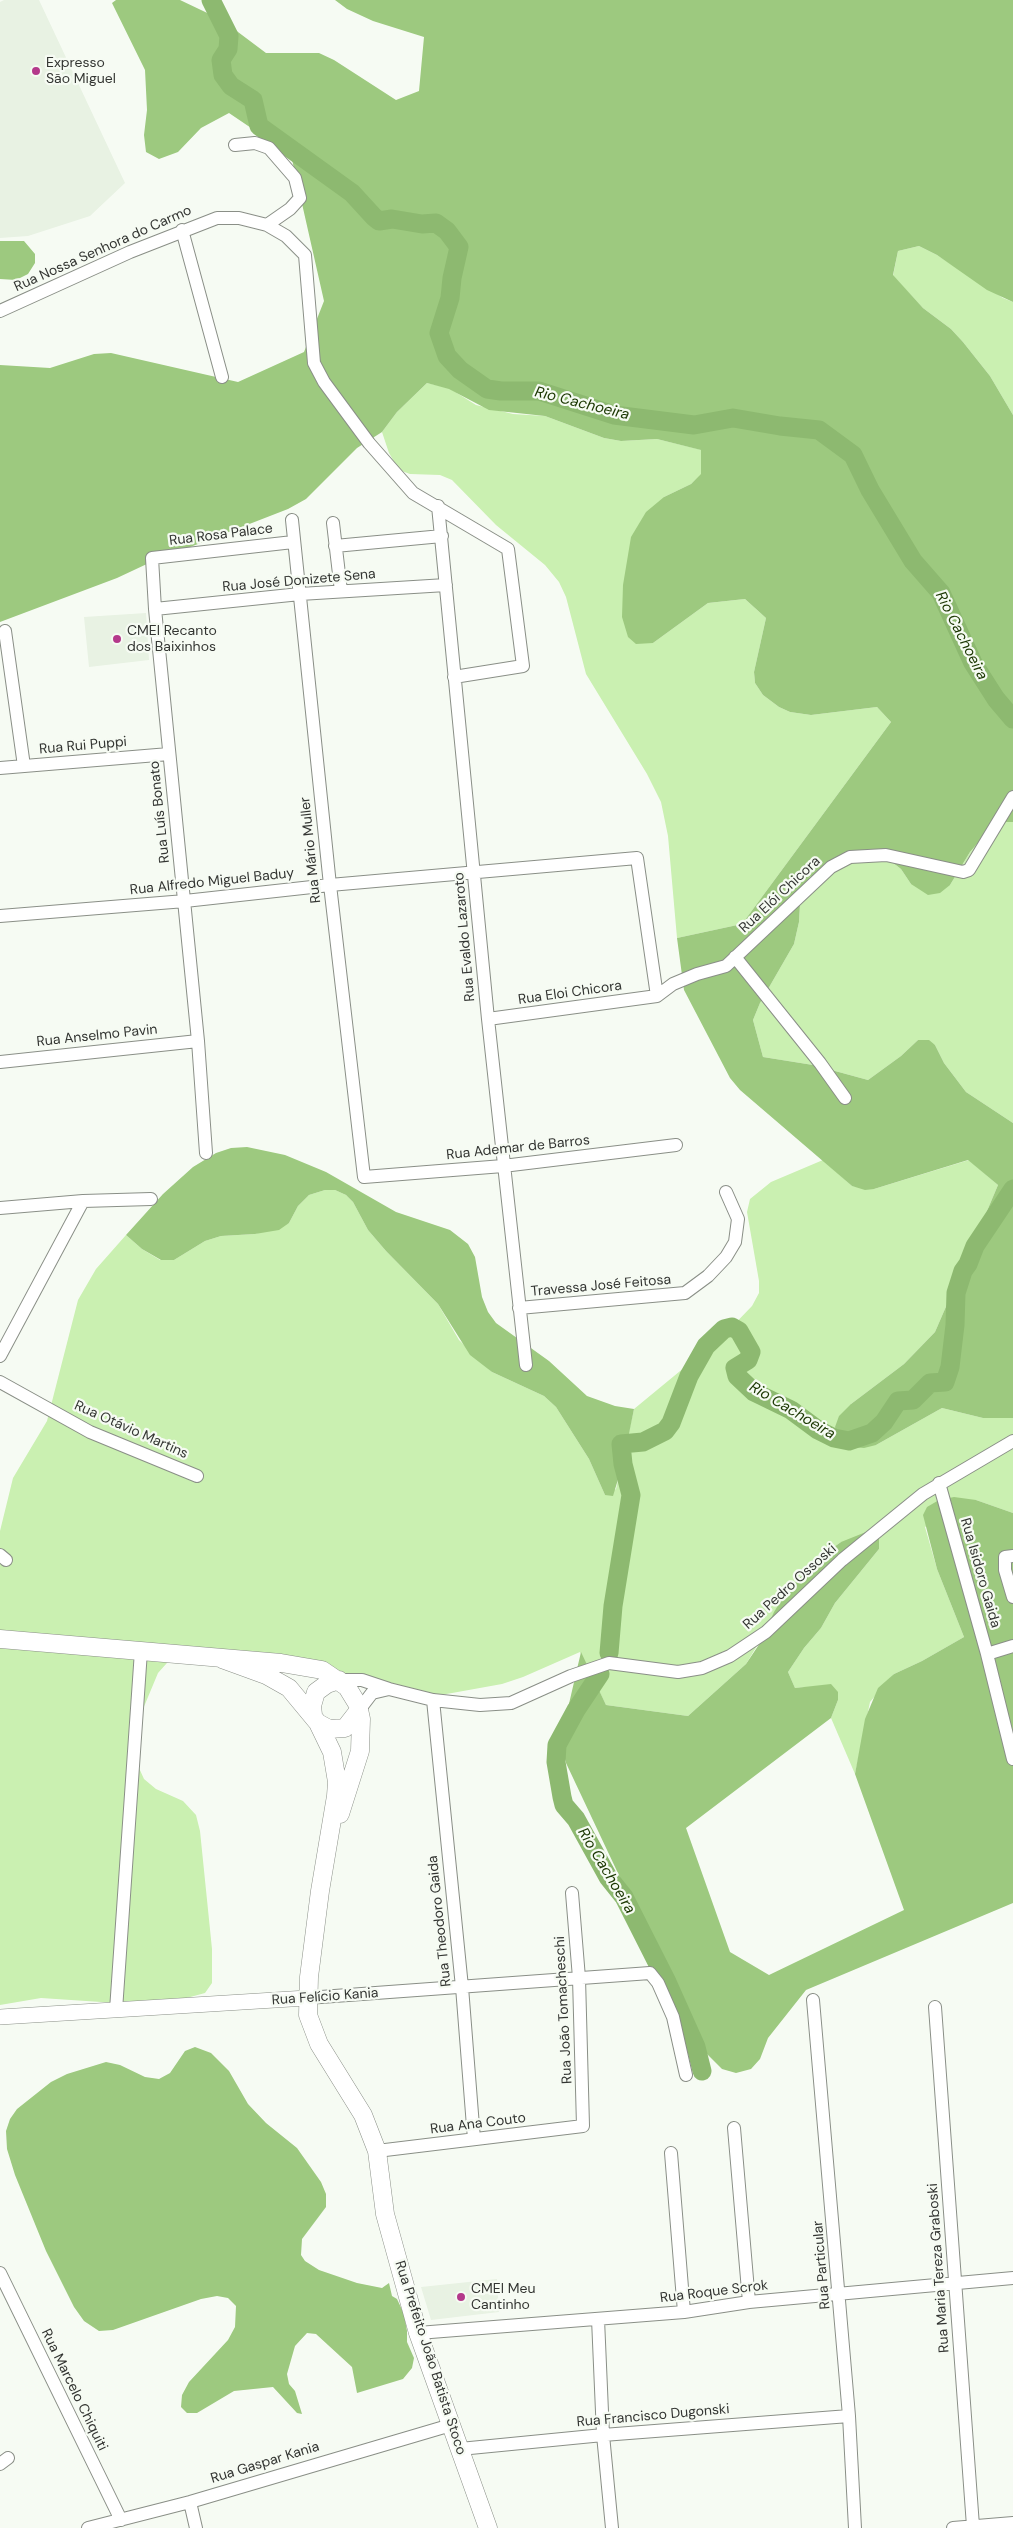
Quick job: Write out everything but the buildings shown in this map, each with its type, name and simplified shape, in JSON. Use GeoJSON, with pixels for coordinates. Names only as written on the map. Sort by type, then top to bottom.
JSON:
{"type":"FeatureCollection","features":[{"type":"Feature","properties":{"kind":"main road","name":"Rua Prefeito João Batista Stoco"},"geometry":{"type":"LineString","coordinates":[[0,1638],[281,1663],[322,1670],[339,1680],[352,1694],[359,1710],[362,1732],[360,1751],[344,1805],[327,1844]]}},
{"type":"Feature","properties":{"kind":"main road","name":"Rua Prefeito João Batista Stoco"},"geometry":{"type":"LineString","coordinates":[[222,1659],[276,1680],[294,1693],[315,1719],[332,1752],[337,1782],[306,1998],[311,2027],[363,2115],[377,2151],[385,2214],[418,2333],[488,2528]]}},
{"type":"Feature","properties":{"kind":"main road"},"geometry":{"type":"LineString","coordinates":[[339,1680],[326,1684],[316,1692],[312,1706],[315,1719],[329,1729],[345,1728],[359,1710]]}},
{"type":"Feature","properties":{"kind":"street"},"geometry":{"type":"LineString","coordinates":[[235,145],[255,143],[269,148],[295,178],[300,198],[290,209],[267,225]]}},
{"type":"Feature","properties":{"kind":"street","name":"Rua Nossa Senhora do Carmo"},"geometry":{"type":"LineString","coordinates":[[0,311],[182,230],[217,218],[239,218],[267,225],[286,236],[305,255],[314,363],[324,382],[368,443],[413,492],[508,549],[523,666],[454,677]]}},
{"type":"Feature","properties":{"kind":"street"},"geometry":{"type":"LineString","coordinates":[[182,230],[222,377]]}},
{"type":"Feature","properties":{"kind":"street","name":"Rua Evaldo Lazaroto"},"geometry":{"type":"LineString","coordinates":[[438,506],[503,1166],[526,1365]]}},
{"type":"Feature","properties":{"kind":"street","name":"Rua Mário Muller"},"geometry":{"type":"LineString","coordinates":[[292,520],[330,885],[364,1177]]}},
{"type":"Feature","properties":{"kind":"street"},"geometry":{"type":"LineString","coordinates":[[333,523],[341,591]]}},
{"type":"Feature","properties":{"kind":"street"},"geometry":{"type":"LineString","coordinates":[[335,546],[442,536]]}},
{"type":"Feature","properties":{"kind":"street","name":"Rua Rosa Palace"},"geometry":{"type":"LineString","coordinates":[[152,558],[293,542]]}},
{"type":"Feature","properties":{"kind":"street","name":"Rua Luís Bonato"},"geometry":{"type":"LineString","coordinates":[[152,558],[155,609],[198,1041],[206,1153]]}},
{"type":"Feature","properties":{"kind":"street","name":"Rua José Donizete Sena"},"geometry":{"type":"LineString","coordinates":[[155,609],[300,594],[446,585]]}},
{"type":"Feature","properties":{"kind":"street"},"geometry":{"type":"LineString","coordinates":[[5,630],[24,766]]}},
{"type":"Feature","properties":{"kind":"street","name":"Rua Rui Puppi"},"geometry":{"type":"LineString","coordinates":[[0,768],[169,754]]}},
{"type":"Feature","properties":{"kind":"street","name":"Rua Elói Chicora"},"geometry":{"type":"LineString","coordinates":[[657,996],[672,984],[696,974],[726,966],[831,867],[850,857],[886,855],[962,872],[969,870],[1013,797]]}},
{"type":"Feature","properties":{"kind":"street","name":"Rua Alfredo Miguel Baduy"},"geometry":{"type":"LineString","coordinates":[[0,916],[185,901],[474,871],[637,858],[657,996]]}},
{"type":"Feature","properties":{"kind":"street"},"geometry":{"type":"LineString","coordinates":[[736,957],[820,1062],[845,1098]]}},
{"type":"Feature","properties":{"kind":"street","name":"Rua Eloi Chicora"},"geometry":{"type":"LineString","coordinates":[[488,1019],[657,996]]}},
{"type":"Feature","properties":{"kind":"street","name":"Rua Anselmo Pavin"},"geometry":{"type":"LineString","coordinates":[[0,1062],[198,1041]]}},
{"type":"Feature","properties":{"kind":"street","name":"Rua Ademar de Barros"},"geometry":{"type":"LineString","coordinates":[[364,1177],[503,1166],[676,1145]]}},
{"type":"Feature","properties":{"kind":"street","name":"Travessa José Feitosa"},"geometry":{"type":"LineString","coordinates":[[519,1308],[685,1293],[708,1276],[726,1258],[735,1242],[738,1219],[726,1192]]}},
{"type":"Feature","properties":{"kind":"street"},"geometry":{"type":"LineString","coordinates":[[0,1208],[83,1201],[151,1199]]}},
{"type":"Feature","properties":{"kind":"street"},"geometry":{"type":"LineString","coordinates":[[0,1356],[83,1201]]}},
{"type":"Feature","properties":{"kind":"street","name":"Rua Otávio Martins"},"geometry":{"type":"LineString","coordinates":[[0,1382],[90,1432],[197,1476]]}},
{"type":"Feature","properties":{"kind":"street","name":"Rua Pedro Ossoski"},"geometry":{"type":"LineString","coordinates":[[339,1680],[362,1680],[388,1689],[433,1700],[480,1705],[511,1703],[571,1676],[604,1664],[678,1672],[702,1668],[730,1656],[766,1632],[842,1560],[939,1482],[1013,1441]]}},
{"type":"Feature","properties":{"kind":"street","name":"Rua Isidoro Gaida"},"geometry":{"type":"LineString","coordinates":[[939,1482],[987,1654],[1013,1759]]}},
{"type":"Feature","properties":{"kind":"street"},"geometry":{"type":"LineString","coordinates":[[1013,1556],[1005,1557],[1005,1570],[1013,1597]]}},
{"type":"Feature","properties":{"kind":"street"},"geometry":{"type":"LineString","coordinates":[[987,1654],[1013,1646]]}},
{"type":"Feature","properties":{"kind":"street"},"geometry":{"type":"LineString","coordinates":[[116,2010],[141,1651]]}},
{"type":"Feature","properties":{"kind":"street"},"geometry":{"type":"LineString","coordinates":[[359,1710],[372,1693],[388,1689]]}},
{"type":"Feature","properties":{"kind":"street","name":"Rua Theodoro Gaida"},"geometry":{"type":"LineString","coordinates":[[433,1700],[462,1987],[474,2139]]}},
{"type":"Feature","properties":{"kind":"street","name":"Rua João Tomacheschi"},"geometry":{"type":"LineString","coordinates":[[572,1893],[580,1978],[584,2126]]}},
{"type":"Feature","properties":{"kind":"street","name":"Rua Felício Kania"},"geometry":{"type":"LineString","coordinates":[[0,2017],[306,1998],[650,1973],[658,1983],[673,2017],[686,2075]]}},
{"type":"Feature","properties":{"kind":"street","name":"Rua Particular"},"geometry":{"type":"LineString","coordinates":[[813,2000],[849,2416],[855,2528]]}},
{"type":"Feature","properties":{"kind":"street","name":"Rua Maria Tereza Graboski"},"geometry":{"type":"LineString","coordinates":[[934,2007],[956,2283],[972,2526]]}},
{"type":"Feature","properties":{"kind":"street","name":"Rua Ana Couto"},"geometry":{"type":"LineString","coordinates":[[377,2151],[584,2126]]}},
{"type":"Feature","properties":{"kind":"street"},"geometry":{"type":"LineString","coordinates":[[734,2128],[749,2302]]}},
{"type":"Feature","properties":{"kind":"street"},"geometry":{"type":"LineString","coordinates":[[671,2153],[684,2312]]}},
{"type":"Feature","properties":{"kind":"street","name":"Rua Marcelo Chiquiti"},"geometry":{"type":"LineString","coordinates":[[0,2273],[121,2520]]}},
{"type":"Feature","properties":{"kind":"street","name":"Rua Roque Scrok"},"geometry":{"type":"LineString","coordinates":[[418,2333],[684,2312],[749,2302],[1013,2278]]}},
{"type":"Feature","properties":{"kind":"street"},"geometry":{"type":"LineString","coordinates":[[598,2319],[603,2435],[612,2528]]}},
{"type":"Feature","properties":{"kind":"street","name":"Rua Francisco Dugonski"},"geometry":{"type":"LineString","coordinates":[[460,2449],[603,2435],[849,2416]]}},
{"type":"Feature","properties":{"kind":"street","name":"Rua Gaspar Kania"},"geometry":{"type":"LineString","coordinates":[[88,2528],[190,2502],[451,2425]]}},
{"type":"Feature","properties":{"kind":"street"},"geometry":{"type":"LineString","coordinates":[[190,2502],[196,2528]]}},
{"type":"Feature","properties":{"kind":"street"},"geometry":{"type":"LineString","coordinates":[[953,2528],[1012,2525]]}},
{"type":"Feature","properties":{"kind":"shaded area","name":"Expresso São Miguel"},"geometry":{"type":"Polygon","coordinates":[[[4,0],[39,0],[125,183],[90,216],[28,236],[0,238],[0,2],[4,0]]]}},
{"type":"Feature","properties":{"kind":"shaded area","name":"CMEI Recanto dos Baixinhos"},"geometry":{"type":"Polygon","coordinates":[[[146,613],[149,660],[89,667],[84,617],[146,613]]]}},
{"type":"Feature","properties":{"kind":"shaded area","name":"CMEI Meu Cantinho"},"geometry":{"type":"Polygon","coordinates":[[[497,2279],[499,2312],[431,2320],[421,2287],[497,2279]]]}},
{"type":"Feature","properties":{"kind":"green space"},"geometry":{"type":"Polygon","coordinates":[[[116,0],[180,0],[222,20],[266,53],[319,53],[334,60],[396,100],[419,91],[424,37],[373,21],[347,9],[335,0],[1013,0],[1013,302],[987,290],[937,255],[919,246],[898,251],[893,275],[923,308],[951,329],[963,342],[990,376],[1013,415],[1013,822],[996,822],[970,852],[950,885],[940,893],[928,895],[911,884],[901,869],[875,849],[810,877],[800,904],[799,922],[794,944],[760,1003],[753,1020],[763,1057],[813,1065],[868,1080],[901,1056],[918,1040],[929,1040],[935,1045],[944,1063],[966,1092],[1013,1123],[1013,1418],[983,1418],[942,1408],[876,1445],[864,1448],[853,1447],[840,1440],[835,1427],[839,1416],[851,1404],[904,1364],[935,1332],[948,1302],[956,1267],[976,1237],[998,1185],[968,1160],[874,1189],[865,1190],[852,1186],[740,1090],[730,1078],[684,990],[677,938],[742,924],[891,722],[877,707],[811,715],[790,712],[779,707],[763,695],[755,683],[754,672],[766,618],[745,599],[708,603],[653,643],[636,644],[628,637],[622,617],[623,585],[631,537],[646,512],[664,497],[691,484],[701,474],[701,450],[657,439],[621,441],[604,438],[545,416],[489,410],[449,389],[427,383],[397,412],[382,432],[357,448],[306,499],[288,509],[149,563],[117,578],[0,622],[0,365],[50,368],[94,354],[111,353],[238,382],[304,352],[324,301],[291,155],[229,113],[201,128],[178,152],[159,159],[146,152],[144,135],[147,110],[145,70],[112,3],[116,0]]]}},
{"type":"Feature","properties":{"kind":"green space"},"geometry":{"type":"Polygon","coordinates":[[[0,241],[24,241],[35,254],[35,263],[28,274],[16,280],[0,279],[0,241]]]}},
{"type":"Feature","properties":{"kind":"green space"},"geometry":{"type":"Polygon","coordinates":[[[919,246],[937,255],[1003,298],[1013,302],[1013,415],[990,376],[963,342],[951,329],[923,308],[893,276],[898,251],[919,246]]]}},
{"type":"Feature","properties":{"kind":"green space"},"geometry":{"type":"Polygon","coordinates":[[[427,383],[449,388],[476,405],[513,414],[545,416],[604,438],[621,441],[657,439],[702,450],[702,474],[691,484],[664,497],[653,643],[708,603],[745,599],[766,618],[754,672],[755,683],[763,695],[779,707],[790,712],[811,715],[877,707],[891,722],[742,924],[677,938],[668,836],[661,802],[647,774],[586,674],[566,597],[559,582],[545,565],[496,525],[452,480],[440,475],[410,474],[399,470],[389,453],[382,432],[397,412],[427,383]]]}},
{"type":"Feature","properties":{"kind":"green space"},"geometry":{"type":"Polygon","coordinates":[[[996,822],[1013,822],[1013,1123],[966,1092],[944,1063],[935,1045],[918,1040],[901,1056],[868,1080],[813,1065],[763,1057],[753,1020],[760,1003],[794,944],[799,922],[800,904],[810,877],[875,849],[901,869],[911,884],[950,885],[970,852],[996,822]]]}},
{"type":"Feature","properties":{"kind":"green space"},"geometry":{"type":"Polygon","coordinates":[[[247,1147],[285,1155],[326,1172],[396,1212],[450,1230],[468,1244],[475,1257],[482,1297],[488,1312],[496,1323],[549,1361],[587,1396],[615,1406],[634,1409],[623,1463],[613,1496],[605,1495],[589,1459],[556,1407],[544,1396],[492,1372],[470,1355],[438,1304],[368,1230],[353,1202],[346,1195],[335,1190],[325,1190],[309,1195],[298,1206],[289,1223],[279,1230],[255,1234],[221,1236],[205,1241],[174,1260],[161,1260],[142,1249],[126,1235],[163,1194],[193,1167],[216,1153],[231,1148],[247,1147]]]}},
{"type":"Feature","properties":{"kind":"green space"},"geometry":{"type":"Polygon","coordinates":[[[823,1160],[852,1186],[874,1189],[969,1160],[998,1185],[976,1237],[956,1267],[948,1302],[935,1332],[904,1364],[851,1404],[876,1445],[942,1408],[983,1418],[1013,1418],[1013,1513],[976,1500],[925,1527],[937,1569],[964,1637],[922,1661],[894,1674],[870,1702],[855,1774],[831,1718],[838,1700],[806,1687],[795,1688],[788,1672],[804,1648],[821,1628],[835,1603],[879,1549],[841,1542],[816,1560],[798,1578],[746,1664],[688,1716],[606,1705],[580,1652],[502,1684],[441,1695],[347,1677],[175,1654],[158,1673],[143,1709],[139,1768],[144,1779],[156,1789],[183,1801],[196,1815],[200,1831],[212,1949],[212,1983],[205,1993],[183,1999],[116,2003],[41,1998],[0,2005],[0,1531],[13,1478],[47,1421],[78,1300],[96,1269],[126,1235],[142,1249],[160,1260],[174,1260],[205,1241],[221,1236],[255,1234],[289,1223],[298,1206],[309,1195],[325,1190],[335,1190],[346,1195],[353,1202],[368,1230],[438,1304],[459,1340],[492,1372],[544,1396],[556,1407],[589,1459],[605,1495],[616,1489],[634,1409],[725,1334],[752,1306],[759,1293],[759,1281],[747,1212],[750,1199],[771,1182],[823,1160]]]}},
{"type":"Feature","properties":{"kind":"green space"},"geometry":{"type":"Polygon","coordinates":[[[954,1497],[976,1500],[1013,1513],[1013,1903],[806,1990],[768,2038],[760,2059],[751,2069],[736,2073],[722,2069],[703,2050],[690,2026],[566,1763],[563,1751],[565,1721],[581,1652],[606,1705],[688,1716],[746,1664],[760,1643],[774,1612],[787,1591],[816,1560],[841,1542],[866,1532],[879,1536],[879,1549],[835,1603],[821,1628],[804,1648],[788,1672],[795,1688],[831,1684],[838,1692],[838,1700],[831,1718],[686,1828],[730,1952],[769,1975],[904,1910],[855,1774],[865,1719],[878,1688],[894,1674],[922,1661],[964,1637],[937,1569],[923,1515],[927,1507],[939,1500],[954,1497]]]}},
{"type":"Feature","properties":{"kind":"green space"},"geometry":{"type":"Polygon","coordinates":[[[195,2047],[211,2053],[229,2071],[248,2104],[266,2123],[297,2148],[321,2182],[326,2194],[326,2207],[302,2239],[301,2255],[305,2261],[319,2270],[357,2283],[382,2288],[389,2283],[392,2296],[397,2299],[404,2314],[407,2342],[414,2358],[412,2368],[403,2379],[357,2393],[352,2367],[316,2334],[307,2333],[295,2346],[287,2374],[289,2384],[295,2391],[302,2414],[297,2413],[273,2387],[234,2391],[197,2413],[187,2413],[181,2407],[182,2395],[189,2382],[228,2340],[235,2327],[236,2306],[228,2298],[217,2296],[201,2299],[113,2330],[99,2331],[84,2321],[74,2307],[46,2251],[15,2175],[7,2149],[6,2131],[10,2119],[17,2109],[51,2082],[67,2074],[106,2062],[120,2065],[145,2077],[159,2079],[170,2073],[185,2051],[195,2047]]]}},
{"type":"Feature","properties":{"kind":"waterway","name":"Rio Cachoeira"},"geometry":{"type":"LineString","coordinates":[[211,0],[229,36],[228,49],[221,60],[223,75],[231,86],[253,100],[259,126],[352,193],[379,221],[392,219],[422,224],[436,223],[447,231],[459,247],[452,278],[450,298],[439,333],[447,356],[460,370],[487,389],[539,391],[614,415],[694,425],[733,418],[819,430],[853,455],[870,490],[913,561],[941,593],[973,663],[996,699],[1013,719]]}},
{"type":"Feature","properties":{"kind":"waterway","name":"Rio Cachoeira"},"geometry":{"type":"LineString","coordinates":[[609,1653],[613,1606],[631,1495],[623,1464],[621,1444],[643,1442],[665,1431],[671,1423],[689,1376],[706,1346],[724,1329],[732,1327],[739,1331],[751,1352],[748,1360],[735,1368],[737,1376],[754,1392],[791,1410],[818,1430],[834,1438],[849,1441],[872,1433],[884,1422],[898,1401],[913,1400],[930,1383],[945,1382],[950,1367],[955,1325],[956,1293],[963,1271],[975,1246],[1013,1189]]}},
{"type":"Feature","properties":{"kind":"waterway","name":"Rio Cachoeira"},"geometry":{"type":"LineString","coordinates":[[600,1674],[576,1710],[557,1745],[556,1762],[564,1805],[576,1819],[608,1877],[624,1897],[666,1980],[696,2047],[702,2071]]}},
{"type":"Feature","properties":{"kind":"place","name":"Expresso São Miguel"},"geometry":{"type":"Point","coordinates":[36,71]}},
{"type":"Feature","properties":{"kind":"place","name":"CMEI Recanto dos Baixinhos"},"geometry":{"type":"Point","coordinates":[117,639]}},
{"type":"Feature","properties":{"kind":"place","name":"CMEI Meu Cantinho"},"geometry":{"type":"Point","coordinates":[461,2297]}}]}
